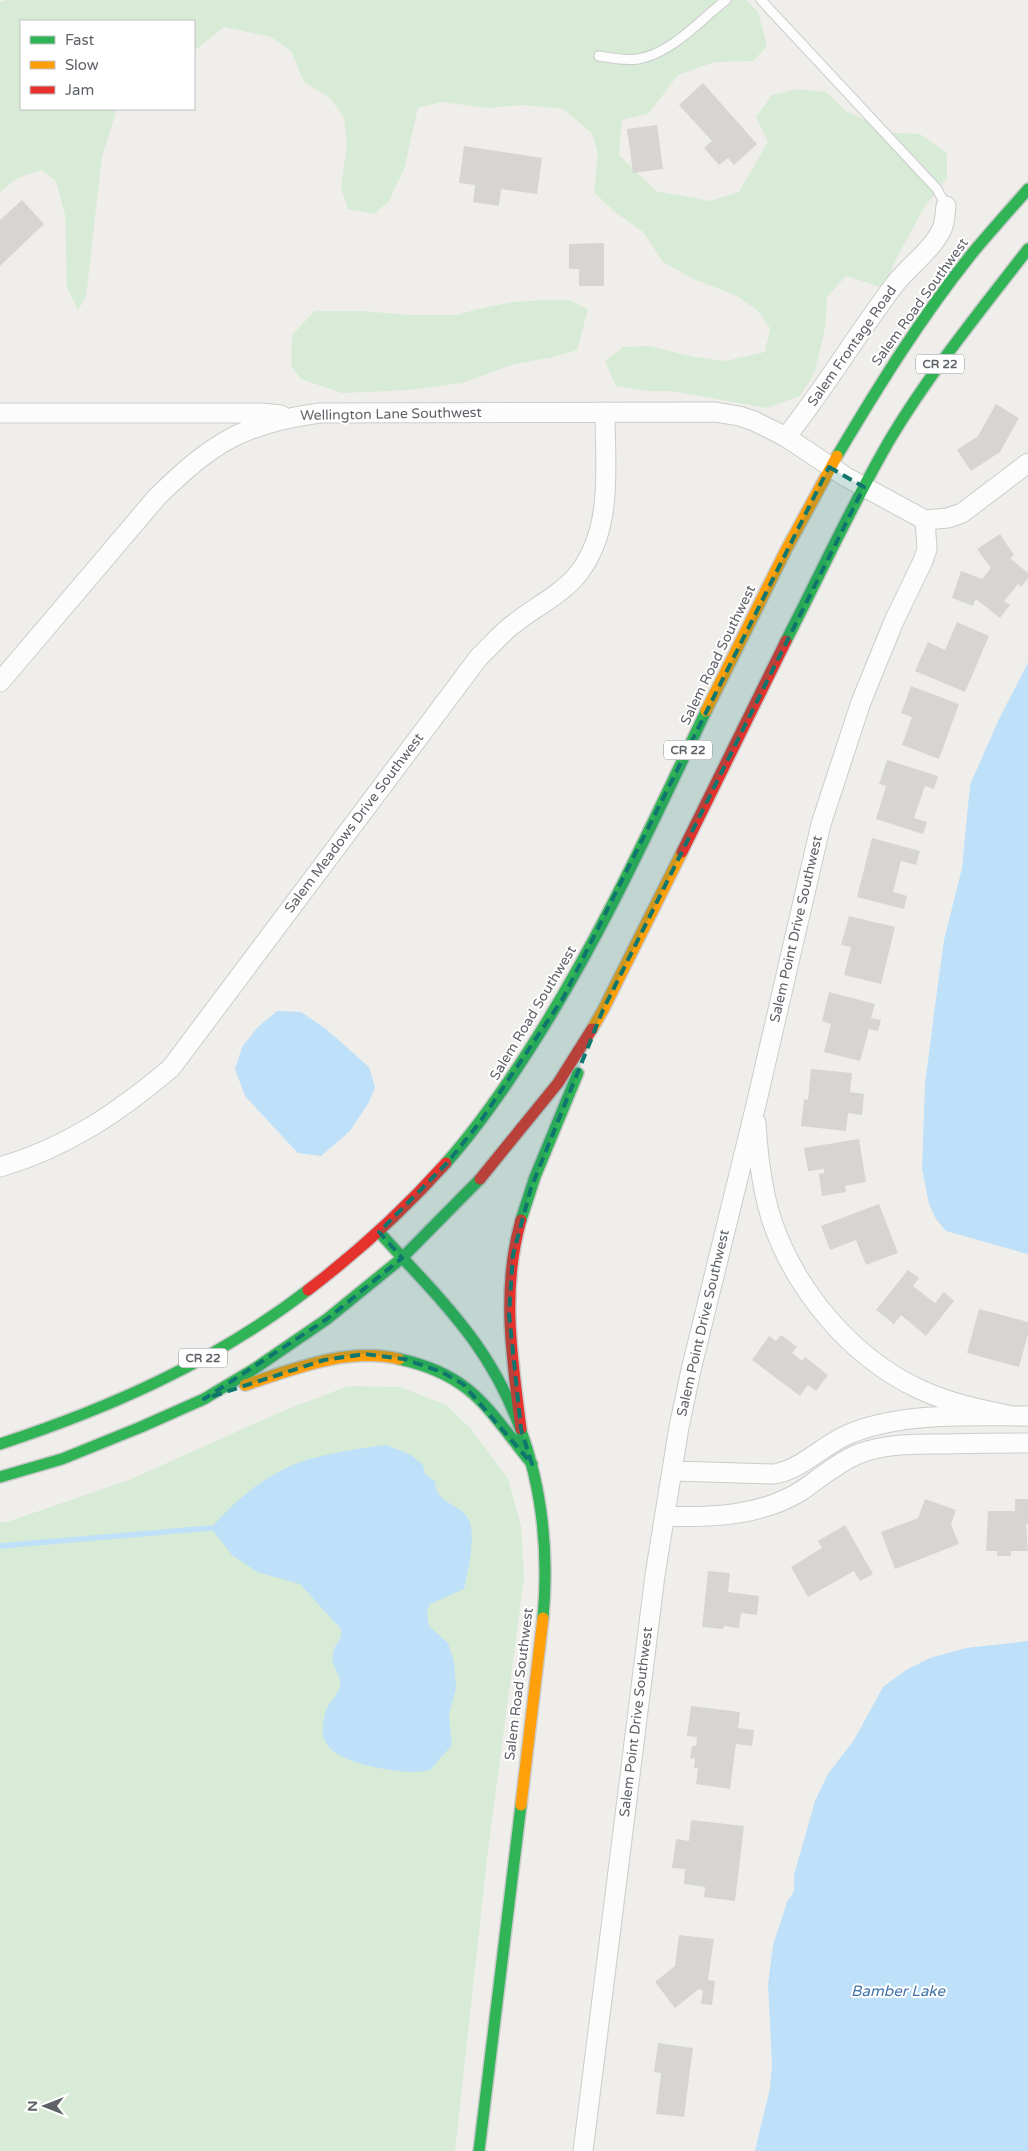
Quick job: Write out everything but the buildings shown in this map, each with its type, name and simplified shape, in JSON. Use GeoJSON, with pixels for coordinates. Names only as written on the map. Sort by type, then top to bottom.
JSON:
{"type":"FeatureCollection","features":[{"type":"Feature","properties":{"kind":"main road","name":"Salem Road Southwest"},"geometry":{"type":"LineString","coordinates":[[479,2151],[544,1604],[545,1542],[539,1494],[532,1464],[521,1429],[499,1383],[474,1341],[379,1232],[447,1163],[480,1122],[534,1046],[563,998],[624,882],[712,700],[829,467],[887,371],[920,324],[985,238],[1028,189]]}},
{"type":"Feature","properties":{"kind":"main road","name":"CR 22"},"geometry":{"type":"LineString","coordinates":[[0,1477],[86,1450],[204,1399],[254,1369],[327,1319],[402,1258],[471,1190],[529,1122],[558,1083],[603,1010],[864,487],[924,387],[958,338],[1028,249]]}},
{"type":"Feature","properties":{"kind":"main road"},"geometry":{"type":"LineString","coordinates":[[521,1429],[509,1314],[513,1255],[531,1188],[603,1010]]}},
{"type":"Feature","properties":{"kind":"main road","name":"CR 22"},"geometry":{"type":"LineString","coordinates":[[0,1444],[42,1431],[127,1397],[204,1358],[238,1338],[310,1288],[379,1232]]}},
{"type":"Feature","properties":{"kind":"main road"},"geometry":{"type":"LineString","coordinates":[[204,1399],[324,1360],[365,1354],[404,1359],[442,1372],[463,1384],[486,1407],[532,1464]]}},
{"type":"Feature","properties":{"kind":"street","name":"Salem Frontage Road"},"geometry":{"type":"LineString","coordinates":[[786,437],[815,401],[862,328],[897,282],[935,240],[943,227],[946,206]]}},
{"type":"Feature","properties":{"kind":"street","name":"Salem Meadows Drive Southwest"},"geometry":{"type":"LineString","coordinates":[[0,1167],[54,1148],[92,1128],[129,1102],[171,1068],[479,657],[513,624],[557,593],[578,575],[590,555],[606,504],[605,412]]}},
{"type":"Feature","properties":{"kind":"street","name":"Wellington Lane Southwest"},"geometry":{"type":"LineString","coordinates":[[0,682],[156,497],[184,470],[211,449],[235,434],[292,417],[320,413],[715,412],[754,421],[786,437],[829,467],[864,487]]}},
{"type":"Feature","properties":{"kind":"street"},"geometry":{"type":"LineString","coordinates":[[0,413],[261,413],[292,417]]}},
{"type":"Feature","properties":{"kind":"street"},"geometry":{"type":"LineString","coordinates":[[864,487],[926,520],[948,518],[962,513],[1028,463]]}},
{"type":"Feature","properties":{"kind":"street","name":"Salem Point Drive Southwest"},"geometry":{"type":"LineString","coordinates":[[583,2151],[626,1801],[664,1516],[691,1370],[755,1109],[821,824],[861,702],[894,621],[923,561],[927,549],[926,520]]}},
{"type":"Feature","properties":{"kind":"street"},"geometry":{"type":"LineString","coordinates":[[755,1109],[761,1174],[772,1221],[794,1269],[810,1296],[852,1344],[896,1376],[944,1400],[962,1406],[1021,1416]]}},
{"type":"Feature","properties":{"kind":"street"},"geometry":{"type":"LineString","coordinates":[[672,1471],[779,1473],[796,1467],[820,1450],[852,1433],[870,1427],[928,1418],[1021,1416]]}},
{"type":"Feature","properties":{"kind":"street"},"geometry":{"type":"LineString","coordinates":[[664,1516],[712,1516],[765,1507],[800,1491],[839,1464],[858,1454],[874,1450],[908,1444],[1028,1443]]}},
{"type":"Feature","properties":{"kind":"lane"},"geometry":{"type":"LineString","coordinates":[[599,56],[637,59],[660,52],[726,0]]}},
{"type":"Feature","properties":{"kind":"lane"},"geometry":{"type":"LineString","coordinates":[[761,0],[937,189],[946,206]]}},
{"type":"Feature","properties":{"kind":"highlighted area"},"geometry":{"type":"Polygon","coordinates":[[[829,467],[864,487],[603,1010],[531,1188],[513,1255],[509,1314],[521,1429],[532,1464],[463,1384],[442,1372],[404,1359],[365,1354],[324,1360],[204,1399],[327,1319],[402,1258],[379,1232],[447,1163],[480,1122],[563,998],[829,467]]]}},
{"type":"Feature","properties":{"kind":"green space"},"geometry":{"type":"Polygon","coordinates":[[[7,0],[746,0],[758,12],[767,46],[753,61],[714,62],[678,75],[648,114],[622,120],[619,155],[656,191],[710,201],[739,192],[768,142],[756,117],[772,95],[797,89],[826,92],[846,111],[893,133],[920,134],[947,153],[947,178],[924,208],[897,257],[884,288],[846,276],[827,297],[825,328],[815,372],[800,396],[767,408],[672,391],[648,391],[616,386],[605,361],[623,347],[649,346],[694,357],[726,361],[765,352],[770,328],[757,310],[735,295],[693,279],[663,262],[643,232],[615,212],[594,192],[598,153],[592,133],[563,109],[523,105],[488,108],[442,102],[418,108],[404,169],[389,201],[374,214],[348,209],[341,188],[347,144],[344,118],[330,98],[304,82],[291,51],[271,37],[224,27],[195,50],[195,20],[20,20],[20,110],[117,110],[102,156],[86,297],[78,310],[67,288],[65,215],[56,181],[41,170],[18,178],[0,192],[0,2],[7,0]]]}},
{"type":"Feature","properties":{"kind":"green space"},"geometry":{"type":"Polygon","coordinates":[[[569,300],[588,309],[577,350],[554,357],[514,364],[462,383],[409,390],[342,393],[301,379],[291,366],[292,335],[315,311],[457,315],[513,302],[569,300]]]}},
{"type":"Feature","properties":{"kind":"green space"},"geometry":{"type":"Polygon","coordinates":[[[348,1386],[400,1387],[446,1405],[471,1429],[508,1479],[521,1526],[524,1578],[488,1850],[455,2151],[0,2151],[0,1522],[7,1522],[129,1480],[283,1411],[348,1386]]]}},
{"type":"Feature","properties":{"kind":"water"},"geometry":{"type":"Polygon","coordinates":[[[1028,663],[1028,1254],[946,1231],[936,1219],[929,1204],[922,1169],[925,1084],[944,940],[962,868],[970,785],[999,719],[1028,663]]]}},
{"type":"Feature","properties":{"kind":"water"},"geometry":{"type":"Polygon","coordinates":[[[277,1011],[301,1012],[326,1029],[369,1067],[375,1087],[369,1102],[350,1131],[321,1156],[298,1153],[245,1096],[235,1069],[242,1047],[258,1027],[277,1011]]]}},
{"type":"Feature","properties":{"kind":"water"},"geometry":{"type":"Polygon","coordinates":[[[386,1445],[411,1455],[423,1465],[425,1474],[435,1481],[439,1495],[466,1514],[472,1536],[471,1555],[464,1589],[430,1604],[427,1612],[429,1626],[448,1643],[454,1661],[456,1688],[449,1715],[452,1745],[430,1770],[416,1772],[370,1766],[343,1757],[332,1750],[325,1741],[323,1725],[326,1710],[340,1685],[332,1657],[340,1638],[341,1629],[300,1584],[257,1572],[232,1555],[211,1528],[243,1496],[282,1470],[306,1460],[386,1445]]]}},
{"type":"Feature","properties":{"kind":"water","name":"Bamber Lake"},"geometry":{"type":"Polygon","coordinates":[[[1028,1641],[1028,2151],[755,2151],[770,2088],[772,2065],[768,1984],[773,1945],[787,1902],[794,1891],[794,1875],[815,1801],[828,1774],[854,1740],[883,1687],[906,1670],[930,1658],[966,1648],[1028,1641]]]}},
{"type":"Feature","properties":{"kind":"waterway"},"geometry":{"type":"LineString","coordinates":[[0,1546],[211,1528]]}},
{"type":"Feature","properties":{"kind":"traffic: fast"},"geometry":{"type":"LineString","coordinates":[[837,456],[884,379],[934,304],[970,256],[1028,189]]}},
{"type":"Feature","properties":{"kind":"traffic: fast"},"geometry":{"type":"LineString","coordinates":[[786,641],[851,512],[892,436],[940,364],[1028,249]]}},
{"type":"Feature","properties":{"kind":"traffic: fast"},"geometry":{"type":"LineString","coordinates":[[446,1163],[510,1079],[578,968],[623,884],[706,711]]}},
{"type":"Feature","properties":{"kind":"traffic: fast"},"geometry":{"type":"LineString","coordinates":[[521,1220],[535,1177],[578,1073]]}},
{"type":"Feature","properties":{"kind":"traffic: fast"},"geometry":{"type":"LineString","coordinates":[[0,1477],[62,1459],[141,1427],[204,1399],[254,1369],[327,1319],[402,1258],[480,1179]]}},
{"type":"Feature","properties":{"kind":"traffic: fast"},"geometry":{"type":"LineString","coordinates":[[379,1232],[440,1299],[474,1341],[494,1372],[511,1405],[524,1438],[534,1473],[540,1508],[544,1544],[543,1618]]}},
{"type":"Feature","properties":{"kind":"traffic: fast"},"geometry":{"type":"LineString","coordinates":[[0,1444],[82,1415],[161,1380],[237,1339],[273,1316],[308,1290]]}},
{"type":"Feature","properties":{"kind":"traffic: fast"},"geometry":{"type":"LineString","coordinates":[[399,1359],[424,1366],[462,1385],[490,1411],[532,1464]]}},
{"type":"Feature","properties":{"kind":"traffic: fast"},"geometry":{"type":"LineString","coordinates":[[479,2151],[521,1805]]}},
{"type":"Feature","properties":{"kind":"traffic: slow"},"geometry":{"type":"LineString","coordinates":[[706,711],[786,550],[837,456]]}},
{"type":"Feature","properties":{"kind":"traffic: slow"},"geometry":{"type":"LineString","coordinates":[[592,1029],[682,852]]}},
{"type":"Feature","properties":{"kind":"traffic: slow"},"geometry":{"type":"LineString","coordinates":[[245,1385],[302,1367],[340,1358],[379,1356],[399,1359]]}},
{"type":"Feature","properties":{"kind":"traffic: slow"},"geometry":{"type":"LineString","coordinates":[[521,1805],[543,1618]]}},
{"type":"Feature","properties":{"kind":"traffic: jam"},"geometry":{"type":"LineString","coordinates":[[682,852],[786,641]]}},
{"type":"Feature","properties":{"kind":"traffic: jam"},"geometry":{"type":"LineString","coordinates":[[480,1179],[558,1083],[592,1029]]}},
{"type":"Feature","properties":{"kind":"traffic: jam"},"geometry":{"type":"LineString","coordinates":[[308,1290],[380,1230],[446,1163]]}},
{"type":"Feature","properties":{"kind":"traffic: jam"},"geometry":{"type":"LineString","coordinates":[[521,1220],[511,1272],[510,1298],[514,1376],[521,1429]]}}]}
